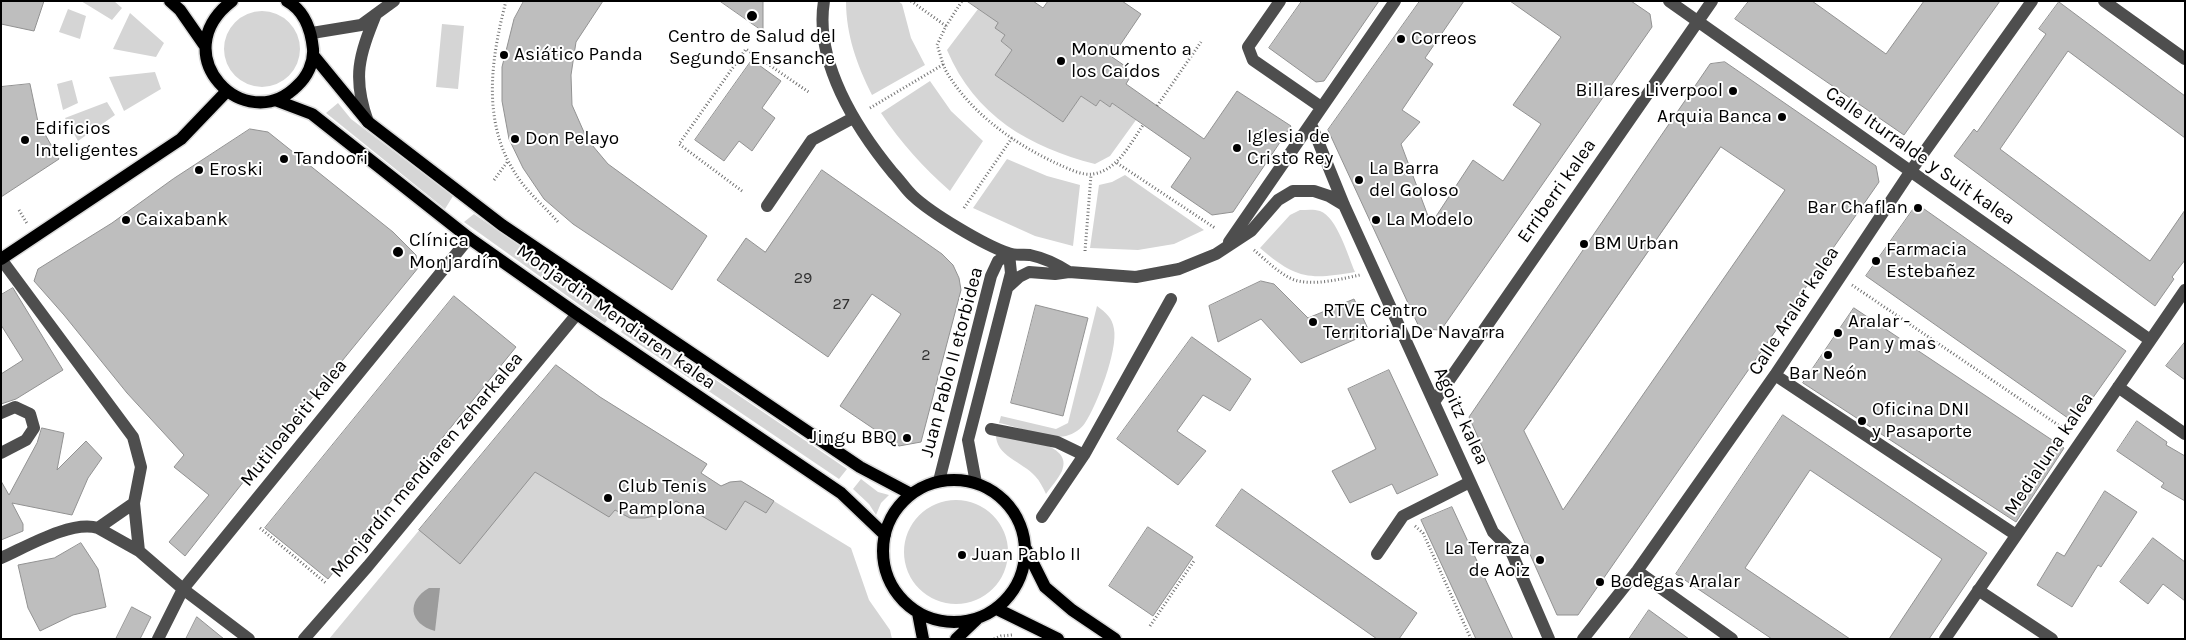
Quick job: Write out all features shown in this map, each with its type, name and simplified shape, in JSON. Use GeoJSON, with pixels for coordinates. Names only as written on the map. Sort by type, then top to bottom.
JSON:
{"type":"FeatureCollection","features":[{"type":"Feature","properties":{"kind":"main road"},"geometry":{"type":"LineString","coordinates":[[170,1],[180,10],[205,46]]}},
{"type":"Feature","properties":{"kind":"main road"},"geometry":{"type":"LineString","coordinates":[[232,1],[220,11],[210,27],[205,46],[207,63],[215,79],[227,91],[242,99],[259,102],[275,100],[287,95],[302,81],[313,55],[312,33],[300,12],[287,1]]}},
{"type":"Feature","properties":{"kind":"main road","name":"Monjardin Mendiaren kalea"},"geometry":{"type":"LineString","coordinates":[[313,55],[368,122],[502,224],[860,467],[911,494]]}},
{"type":"Feature","properties":{"kind":"main road"},"geometry":{"type":"LineString","coordinates":[[1,259],[181,139],[227,91]]}},
{"type":"Feature","properties":{"kind":"main road","name":"Monjardin Mendiaren kalea"},"geometry":{"type":"LineString","coordinates":[[275,100],[312,114],[470,238],[577,314],[841,493],[885,535]]}},
{"type":"Feature","properties":{"kind":"main road"},"geometry":{"type":"LineString","coordinates":[[977,620],[962,623],[946,622],[918,613],[904,602],[892,587],[885,570],[883,552],[885,535],[894,512],[911,494],[939,481],[958,479],[976,483],[996,493],[1012,508],[1022,527],[1026,549],[1045,587],[1072,610],[1115,639]]}},
{"type":"Feature","properties":{"kind":"main road"},"geometry":{"type":"LineString","coordinates":[[956,639],[977,620],[998,609],[1013,592],[1023,572],[1026,549]]}},
{"type":"Feature","properties":{"kind":"main road"},"geometry":{"type":"LineString","coordinates":[[998,609],[1058,639]]}},
{"type":"Feature","properties":{"kind":"main road"},"geometry":{"type":"LineString","coordinates":[[918,613],[923,639]]}},
{"type":"Feature","properties":{"kind":"street"},"geometry":{"type":"LineString","coordinates":[[312,33],[361,25],[394,1]]}},
{"type":"Feature","properties":{"kind":"street"},"geometry":{"type":"LineString","coordinates":[[824,1],[821,19],[832,74],[854,118],[872,147],[913,196],[953,224],[1009,254],[1030,255],[1057,263],[1069,272]]}},
{"type":"Feature","properties":{"kind":"street"},"geometry":{"type":"LineString","coordinates":[[1280,1],[1248,47],[1249,54],[1254,60],[1321,107]]}},
{"type":"Feature","properties":{"kind":"street"},"geometry":{"type":"LineString","coordinates":[[1227,245],[1396,1]]}},
{"type":"Feature","properties":{"kind":"street","name":"Calle Iturralde y Suit kalea"},"geometry":{"type":"LineString","coordinates":[[1669,1],[2150,340]]}},
{"type":"Feature","properties":{"kind":"street","name":"Erriberri kalea"},"geometry":{"type":"LineString","coordinates":[[1434,402],[1712,1]]}},
{"type":"Feature","properties":{"kind":"street","name":"Calle Aralar kalea"},"geometry":{"type":"LineString","coordinates":[[1583,639],[1637,572],[1775,375],[1839,276],[1910,172],[2032,1]]}},
{"type":"Feature","properties":{"kind":"street"},"geometry":{"type":"LineString","coordinates":[[2104,1],[2185,59]]}},
{"type":"Feature","properties":{"kind":"street"},"geometry":{"type":"LineString","coordinates":[[368,122],[362,104],[360,56],[376,14]]}},
{"type":"Feature","properties":{"kind":"street"},"geometry":{"type":"LineString","coordinates":[[767,206],[812,140],[854,118]]}},
{"type":"Feature","properties":{"kind":"street","name":"Agoitz kalea"},"geometry":{"type":"LineString","coordinates":[[1311,124],[1344,205],[1493,532],[1510,549],[1549,639]]}},
{"type":"Feature","properties":{"kind":"street"},"geometry":{"type":"LineString","coordinates":[[1008,287],[1019,277],[1029,272],[1055,274],[1069,272],[1136,277],[1179,269],[1216,254],[1251,231],[1278,200],[1293,191],[1314,191],[1330,196],[1344,205]]}},
{"type":"Feature","properties":{"kind":"street","name":"Mutiloabeiti kalea"},"geometry":{"type":"LineString","coordinates":[[158,639],[183,588],[470,238]]}},
{"type":"Feature","properties":{"kind":"street","name":"Juan Pablo II etorbidea"},"geometry":{"type":"LineString","coordinates":[[939,481],[990,276],[998,261],[1009,254],[1011,273],[1008,287],[968,440],[976,483]]}},
{"type":"Feature","properties":{"kind":"street"},"geometry":{"type":"LineString","coordinates":[[1,259],[133,437],[141,467],[134,503],[139,551]]}},
{"type":"Feature","properties":{"kind":"street","name":"Medialuna kalea"},"geometry":{"type":"LineString","coordinates":[[1945,639],[2185,290]]}},
{"type":"Feature","properties":{"kind":"street"},"geometry":{"type":"LineString","coordinates":[[1042,517],[1084,455],[1171,299]]}},
{"type":"Feature","properties":{"kind":"street","name":"Monjardín mendiaren zeharkalea"},"geometry":{"type":"LineString","coordinates":[[304,639],[368,566],[577,314]]}},
{"type":"Feature","properties":{"kind":"street"},"geometry":{"type":"LineString","coordinates":[[1775,375],[2016,535]]}},
{"type":"Feature","properties":{"kind":"street"},"geometry":{"type":"LineString","coordinates":[[2118,387],[2185,434]]}},
{"type":"Feature","properties":{"kind":"street"},"geometry":{"type":"LineString","coordinates":[[1,413],[16,407],[30,414],[34,428],[26,440],[1,453]]}},
{"type":"Feature","properties":{"kind":"street"},"geometry":{"type":"LineString","coordinates":[[991,429],[1057,442],[1084,455]]}},
{"type":"Feature","properties":{"kind":"street"},"geometry":{"type":"LineString","coordinates":[[1377,554],[1403,516],[1470,482]]}},
{"type":"Feature","properties":{"kind":"street"},"geometry":{"type":"LineString","coordinates":[[98,528],[134,503]]}},
{"type":"Feature","properties":{"kind":"street"},"geometry":{"type":"LineString","coordinates":[[1,558],[73,527],[90,526],[98,528],[139,551],[249,639]]}},
{"type":"Feature","properties":{"kind":"street"},"geometry":{"type":"LineString","coordinates":[[1637,572],[1732,639]]}},
{"type":"Feature","properties":{"kind":"street"},"geometry":{"type":"LineString","coordinates":[[1978,590],[2052,639]]}},
{"type":"Feature","properties":{"kind":"path"},"geometry":{"type":"LineString","coordinates":[[506,1],[492,62],[492,96],[501,142],[508,161],[518,177],[558,222]]}},
{"type":"Feature","properties":{"kind":"path"},"geometry":{"type":"LineString","coordinates":[[910,1],[946,26]]}},
{"type":"Feature","properties":{"kind":"path"},"geometry":{"type":"LineString","coordinates":[[962,1],[946,26],[937,45],[946,70],[971,103],[999,130],[1035,154],[1074,171],[1091,175],[1117,163],[1143,125]]}},
{"type":"Feature","properties":{"kind":"path"},"geometry":{"type":"LineString","coordinates":[[1157,106],[1201,42]]}},
{"type":"Feature","properties":{"kind":"path"},"geometry":{"type":"LineString","coordinates":[[742,191],[679,144],[746,49],[810,92]]}},
{"type":"Feature","properties":{"kind":"path"},"geometry":{"type":"LineString","coordinates":[[870,108],[944,64]]}},
{"type":"Feature","properties":{"kind":"path"},"geometry":{"type":"LineString","coordinates":[[964,208],[1012,138]]}},
{"type":"Feature","properties":{"kind":"path"},"geometry":{"type":"LineString","coordinates":[[494,180],[508,161]]}},
{"type":"Feature","properties":{"kind":"path"},"geometry":{"type":"LineString","coordinates":[[1117,163],[1215,228]]}},
{"type":"Feature","properties":{"kind":"path"},"geometry":{"type":"LineString","coordinates":[[1085,251],[1091,175]]}},
{"type":"Feature","properties":{"kind":"path"},"geometry":{"type":"LineString","coordinates":[[1254,250],[1278,270],[1298,280],[1328,281],[1360,276]]}},
{"type":"Feature","properties":{"kind":"path"},"geometry":{"type":"LineString","coordinates":[[1839,276],[2081,441]]}},
{"type":"Feature","properties":{"kind":"path"},"geometry":{"type":"LineString","coordinates":[[1403,516],[1423,533],[1471,639]]}},
{"type":"Feature","properties":{"kind":"path"},"geometry":{"type":"LineString","coordinates":[[260,528],[327,584]]}},
{"type":"Feature","properties":{"kind":"path"},"geometry":{"type":"LineString","coordinates":[[1150,626],[1194,561]]}},
{"type":"Feature","properties":{"kind":"path"},"geometry":{"type":"LineString","coordinates":[[994,639],[1010,635],[1018,636]]}},
{"type":"Feature","properties":{"kind":"shaded area"},"geometry":{"type":"Polygon","coordinates":[[[81,1],[114,1],[122,8],[112,20],[81,1]]]}},
{"type":"Feature","properties":{"kind":"shaded area"},"geometry":{"type":"Polygon","coordinates":[[[846,1],[898,1],[902,4],[911,38],[925,65],[872,95],[853,50],[848,26],[846,1]]]}},
{"type":"Feature","properties":{"kind":"shaded area"},"geometry":{"type":"Polygon","coordinates":[[[68,9],[86,16],[80,39],[59,32],[68,9]]]}},
{"type":"Feature","properties":{"kind":"shaded area"},"geometry":{"type":"Polygon","coordinates":[[[978,9],[998,23],[1005,35],[1001,41],[1012,50],[995,75],[1063,122],[1081,96],[1096,106],[1100,100],[1110,107],[1112,103],[1136,120],[1110,156],[1095,164],[1071,157],[1027,138],[989,111],[959,73],[947,50],[978,9]]]}},
{"type":"Feature","properties":{"kind":"shaded area"},"geometry":{"type":"Polygon","coordinates":[[[262,11],[277,14],[289,22],[297,34],[300,49],[297,64],[289,76],[277,84],[262,87],[247,84],[235,76],[227,64],[224,49],[227,34],[235,22],[247,14],[262,11]]]}},
{"type":"Feature","properties":{"kind":"shaded area"},"geometry":{"type":"Polygon","coordinates":[[[130,13],[164,43],[156,57],[113,49],[130,13]]]}},
{"type":"Feature","properties":{"kind":"shaded area"},"geometry":{"type":"Polygon","coordinates":[[[442,24],[464,26],[458,89],[436,87],[442,24]]]}},
{"type":"Feature","properties":{"kind":"shaded area"},"geometry":{"type":"Polygon","coordinates":[[[155,72],[161,89],[124,111],[109,77],[155,72]]]}},
{"type":"Feature","properties":{"kind":"shaded area"},"geometry":{"type":"Polygon","coordinates":[[[72,80],[78,103],[63,110],[57,84],[72,80]]]}},
{"type":"Feature","properties":{"kind":"shaded area"},"geometry":{"type":"Polygon","coordinates":[[[930,81],[951,111],[983,141],[950,191],[913,154],[881,113],[930,81]]]}},
{"type":"Feature","properties":{"kind":"shaded area"},"geometry":{"type":"Polygon","coordinates":[[[107,102],[115,115],[78,141],[65,118],[107,102]]]}},
{"type":"Feature","properties":{"kind":"shaded area"},"geometry":{"type":"Polygon","coordinates":[[[338,103],[351,119],[453,196],[445,209],[326,113],[338,103]]]}},
{"type":"Feature","properties":{"kind":"shaded area"},"geometry":{"type":"Polygon","coordinates":[[[1007,159],[1047,176],[1080,185],[1073,246],[1035,236],[973,208],[1007,159]]]}},
{"type":"Feature","properties":{"kind":"shaded area"},"geometry":{"type":"Polygon","coordinates":[[[1125,175],[1204,230],[1174,244],[1138,250],[1090,248],[1099,185],[1112,182],[1125,175]]]}},
{"type":"Feature","properties":{"kind":"shaded area"},"geometry":{"type":"Polygon","coordinates":[[[1300,210],[1320,211],[1332,221],[1355,272],[1326,276],[1304,275],[1284,266],[1260,248],[1290,215],[1300,210]]]}},
{"type":"Feature","properties":{"kind":"shaded area"},"geometry":{"type":"Polygon","coordinates":[[[474,214],[614,311],[605,323],[464,222],[474,214]]]}},
{"type":"Feature","properties":{"kind":"shaded area"},"geometry":{"type":"Polygon","coordinates":[[[1097,306],[1112,321],[1114,329],[1113,350],[1106,377],[1090,415],[1083,425],[1072,434],[1059,437],[999,423],[1001,416],[1056,429],[1068,423],[1097,306]]]}},
{"type":"Feature","properties":{"kind":"shaded area"},"geometry":{"type":"Polygon","coordinates":[[[629,321],[847,469],[839,479],[621,332],[629,321]]]}},
{"type":"Feature","properties":{"kind":"shaded area","name":"Club Tenis Pamplona"},"geometry":{"type":"Polygon","coordinates":[[[556,365],[600,397],[707,464],[701,473],[721,486],[730,482],[741,481],[851,548],[869,600],[890,630],[892,639],[329,639],[556,365]]]}},
{"type":"Feature","properties":{"kind":"shaded area"},"geometry":{"type":"Polygon","coordinates":[[[996,434],[1041,443],[1060,454],[1064,461],[1062,471],[1046,494],[1040,482],[1030,471],[1000,448],[996,434]]]}},
{"type":"Feature","properties":{"kind":"shaded area"},"geometry":{"type":"Polygon","coordinates":[[[861,479],[878,492],[889,495],[881,503],[876,515],[869,504],[853,489],[861,479]]]}},
{"type":"Feature","properties":{"kind":"shaded area"},"geometry":{"type":"Polygon","coordinates":[[[956,500],[976,504],[993,515],[1004,532],[1008,552],[1004,572],[993,589],[976,600],[956,604],[936,600],[919,589],[908,572],[904,552],[908,532],[919,515],[936,504],[956,500]]]}},
{"type":"Feature","properties":{"kind":"shaded area"},"geometry":{"type":"Polygon","coordinates":[[[429,588],[440,588],[435,631],[426,628],[420,623],[414,612],[414,605],[417,599],[429,588]]]}},
{"type":"Feature","properties":{"kind":"building"},"geometry":{"type":"Polygon","coordinates":[[[1,1],[44,1],[34,31],[1,24],[1,1]]]}},
{"type":"Feature","properties":{"kind":"building"},"geometry":{"type":"Polygon","coordinates":[[[524,1],[603,1],[576,42],[571,75],[572,105],[587,139],[608,164],[707,236],[672,290],[573,224],[544,199],[523,168],[509,139],[502,101],[502,67],[514,19],[524,1]]]}},
{"type":"Feature","properties":{"kind":"building","name":"Centro de Salud del Segundo Ensanche"},"geometry":{"type":"Polygon","coordinates":[[[720,1],[763,1],[763,31],[720,1]]]}},
{"type":"Feature","properties":{"kind":"building"},"geometry":{"type":"Polygon","coordinates":[[[967,1],[1033,1],[1043,8],[1048,1],[1122,1],[1141,14],[1112,57],[1125,66],[1120,73],[1129,79],[1126,84],[1204,139],[1237,91],[1291,126],[1233,212],[1212,215],[1171,187],[1191,158],[1112,103],[1110,107],[1100,100],[1096,106],[1081,96],[1063,122],[995,75],[1012,50],[1001,41],[1005,35],[995,28],[998,23],[967,1]]]}},
{"type":"Feature","properties":{"kind":"building"},"geometry":{"type":"Polygon","coordinates":[[[1302,1],[1379,1],[1324,81],[1316,82],[1269,48],[1302,1]]]}},
{"type":"Feature","properties":{"kind":"building"},"geometry":{"type":"Polygon","coordinates":[[[1420,1],[1464,1],[1425,58],[1433,64],[1402,110],[1420,122],[1401,144],[1431,224],[1473,160],[1503,181],[1541,124],[1513,105],[1561,37],[1510,1],[1631,1],[1650,14],[1652,27],[1441,330],[1420,329],[1328,130],[1420,1]]]}},
{"type":"Feature","properties":{"kind":"building"},"geometry":{"type":"Polygon","coordinates":[[[1749,1],[1812,1],[1886,54],[1924,1],[2000,1],[1904,135],[1735,19],[1749,1]]]}},
{"type":"Feature","properties":{"kind":"building"},"geometry":{"type":"Polygon","coordinates":[[[2059,2],[2185,96],[2185,138],[2068,51],[2000,149],[2150,261],[2185,210],[2185,260],[2172,277],[2174,279],[2155,306],[1954,156],[1974,129],[1977,132],[2046,34],[2039,29],[2059,2]]]}},
{"type":"Feature","properties":{"kind":"building"},"geometry":{"type":"Polygon","coordinates":[[[752,60],[781,81],[762,108],[775,118],[752,151],[739,141],[724,161],[695,140],[752,60]]]}},
{"type":"Feature","properties":{"kind":"building"},"geometry":{"type":"Polygon","coordinates":[[[1725,62],[1876,166],[1879,182],[1578,615],[1557,615],[1469,417],[1710,64],[1725,62]],[[1721,147],[1524,431],[1563,510],[1785,190],[1721,147]]]}},
{"type":"Feature","properties":{"kind":"building","name":"Edificios Inteligentes"},"geometry":{"type":"Polygon","coordinates":[[[30,84],[38,122],[59,159],[1,197],[1,87],[30,84]]]}},
{"type":"Feature","properties":{"kind":"building"},"geometry":{"type":"Polygon","coordinates":[[[250,129],[268,132],[393,232],[416,255],[418,268],[185,556],[169,542],[209,495],[174,467],[184,455],[127,393],[34,281],[38,269],[112,223],[173,179],[250,129]]]}},
{"type":"Feature","properties":{"kind":"building"},"geometry":{"type":"Polygon","coordinates":[[[822,170],[942,254],[953,265],[959,278],[961,290],[921,442],[899,446],[840,406],[901,314],[872,294],[828,357],[717,280],[746,238],[765,252],[822,170]]]}},
{"type":"Feature","properties":{"kind":"building"},"geometry":{"type":"Polygon","coordinates":[[[1917,204],[2126,351],[2075,423],[1866,276],[1917,204]]]}},
{"type":"Feature","properties":{"kind":"building","name":"RTVE Centro Territorial De Navarra"},"geometry":{"type":"Polygon","coordinates":[[[1261,281],[1274,284],[1308,318],[1354,299],[1370,333],[1301,363],[1261,319],[1218,342],[1209,306],[1261,281]]]}},
{"type":"Feature","properties":{"kind":"building"},"geometry":{"type":"Polygon","coordinates":[[[13,288],[63,370],[16,399],[1,404],[1,374],[23,360],[1,325],[1,295],[13,288]]]}},
{"type":"Feature","properties":{"kind":"building"},"geometry":{"type":"Polygon","coordinates":[[[454,296],[516,347],[328,579],[265,528],[454,296]]]}},
{"type":"Feature","properties":{"kind":"building"},"geometry":{"type":"Polygon","coordinates":[[[1036,305],[1088,318],[1063,416],[1011,403],[1036,305]]]}},
{"type":"Feature","properties":{"kind":"building"},"geometry":{"type":"Polygon","coordinates":[[[1854,308],[2064,448],[2016,522],[1803,383],[1854,308]]]}},
{"type":"Feature","properties":{"kind":"building"},"geometry":{"type":"Polygon","coordinates":[[[1192,337],[1251,379],[1230,411],[1203,395],[1177,431],[1206,451],[1178,485],[1117,439],[1192,337]]]}},
{"type":"Feature","properties":{"kind":"building"},"geometry":{"type":"Polygon","coordinates":[[[2185,342],[2185,380],[2166,366],[2185,342]]]}},
{"type":"Feature","properties":{"kind":"building"},"geometry":{"type":"Polygon","coordinates":[[[556,365],[600,397],[707,464],[701,473],[721,486],[730,482],[741,481],[774,501],[766,513],[745,501],[726,530],[676,501],[658,515],[645,518],[630,518],[615,510],[609,517],[535,472],[460,564],[419,530],[556,365]]]}},
{"type":"Feature","properties":{"kind":"building"},"geometry":{"type":"Polygon","coordinates":[[[1389,370],[1438,475],[1397,494],[1392,484],[1350,503],[1332,471],[1376,449],[1348,389],[1389,370]]]}},
{"type":"Feature","properties":{"kind":"building"},"geometry":{"type":"Polygon","coordinates":[[[1783,415],[1987,553],[1929,639],[1889,639],[1942,559],[1810,470],[1745,568],[1850,639],[1772,639],[1676,574],[1783,415]]]}},
{"type":"Feature","properties":{"kind":"building"},"geometry":{"type":"Polygon","coordinates":[[[2137,421],[2167,442],[2166,445],[2185,456],[2185,501],[2161,487],[2164,483],[2117,451],[2137,421]]]}},
{"type":"Feature","properties":{"kind":"building"},"geometry":{"type":"Polygon","coordinates":[[[42,428],[64,433],[57,470],[86,441],[102,458],[88,478],[72,515],[12,503],[23,524],[23,531],[1,540],[1,481],[9,495],[37,443],[42,428]]]}},
{"type":"Feature","properties":{"kind":"building"},"geometry":{"type":"Polygon","coordinates":[[[1242,489],[1417,613],[1399,639],[1377,639],[1216,526],[1242,489]]]}},
{"type":"Feature","properties":{"kind":"building"},"geometry":{"type":"Polygon","coordinates":[[[2105,491],[2137,512],[2101,567],[2098,565],[2072,607],[2037,585],[2057,552],[2064,556],[2105,491]]]}},
{"type":"Feature","properties":{"kind":"building"},"geometry":{"type":"Polygon","coordinates":[[[1452,507],[1513,639],[1476,639],[1421,520],[1452,507]]]}},
{"type":"Feature","properties":{"kind":"building"},"geometry":{"type":"Polygon","coordinates":[[[1148,527],[1193,557],[1153,616],[1109,586],[1148,527]]]}},
{"type":"Feature","properties":{"kind":"building"},"geometry":{"type":"Polygon","coordinates":[[[2153,538],[2185,562],[2185,601],[2163,584],[2148,604],[2120,582],[2153,538]]]}},
{"type":"Feature","properties":{"kind":"building"},"geometry":{"type":"Polygon","coordinates":[[[81,543],[98,569],[106,607],[73,615],[40,631],[28,608],[18,565],[54,558],[81,543]]]}},
{"type":"Feature","properties":{"kind":"building"},"geometry":{"type":"Polygon","coordinates":[[[132,607],[151,617],[140,639],[116,639],[132,607]]]}},
{"type":"Feature","properties":{"kind":"building"},"geometry":{"type":"Polygon","coordinates":[[[1649,610],[1689,639],[1629,639],[1649,610]]]}},
{"type":"Feature","properties":{"kind":"building"},"geometry":{"type":"Polygon","coordinates":[[[197,617],[224,639],[186,639],[197,617]]]}},
{"type":"Feature","properties":{"kind":"place","name":"Centro de Salud del Segundo Ensanche"},"geometry":{"type":"Point","coordinates":[752,16]}},
{"type":"Feature","properties":{"kind":"place","name":"Correos"},"geometry":{"type":"Point","coordinates":[1401,39]}},
{"type":"Feature","properties":{"kind":"place","name":"Asiático Panda"},"geometry":{"type":"Point","coordinates":[504,55]}},
{"type":"Feature","properties":{"kind":"place","name":"Monumento a los Caídos"},"geometry":{"type":"Point","coordinates":[1061,61]}},
{"type":"Feature","properties":{"kind":"place","name":"Billares Liverpool"},"geometry":{"type":"Point","coordinates":[1733,91]}},
{"type":"Feature","properties":{"kind":"place","name":"Arquia Banca"},"geometry":{"type":"Point","coordinates":[1782,117]}},
{"type":"Feature","properties":{"kind":"place","name":"Don Pelayo"},"geometry":{"type":"Point","coordinates":[515,139]}},
{"type":"Feature","properties":{"kind":"place","name":"Edificios Inteligentes"},"geometry":{"type":"Point","coordinates":[25,140]}},
{"type":"Feature","properties":{"kind":"place","name":"Iglesia de Cristo Rey"},"geometry":{"type":"Point","coordinates":[1237,148]}},
{"type":"Feature","properties":{"kind":"place","name":"Tandoori"},"geometry":{"type":"Point","coordinates":[284,159]}},
{"type":"Feature","properties":{"kind":"place","name":"Eroski"},"geometry":{"type":"Point","coordinates":[199,170]}},
{"type":"Feature","properties":{"kind":"place","name":"La Barra del Goloso"},"geometry":{"type":"Point","coordinates":[1359,180]}},
{"type":"Feature","properties":{"kind":"place","name":"Bar Chaflan"},"geometry":{"type":"Point","coordinates":[1918,208]}},
{"type":"Feature","properties":{"kind":"place","name":"Caixabank"},"geometry":{"type":"Point","coordinates":[126,220]}},
{"type":"Feature","properties":{"kind":"place","name":"La Modelo"},"geometry":{"type":"Point","coordinates":[1376,220]}},
{"type":"Feature","properties":{"kind":"place","name":"BM Urban"},"geometry":{"type":"Point","coordinates":[1584,244]}},
{"type":"Feature","properties":{"kind":"place","name":"Clínica Monjardín"},"geometry":{"type":"Point","coordinates":[398,252]}},
{"type":"Feature","properties":{"kind":"place","name":"Farmacia Estebañez"},"geometry":{"type":"Point","coordinates":[1876,261]}},
{"type":"Feature","properties":{"kind":"place","name":"RTVE Centro Territorial De Navarra"},"geometry":{"type":"Point","coordinates":[1313,322]}},
{"type":"Feature","properties":{"kind":"place","name":"Aralar - Pan y mas"},"geometry":{"type":"Point","coordinates":[1838,333]}},
{"type":"Feature","properties":{"kind":"place","name":"Bar Neón"},"geometry":{"type":"Point","coordinates":[1828,355]}},
{"type":"Feature","properties":{"kind":"place","name":"Oficina DNI y Pasaporte"},"geometry":{"type":"Point","coordinates":[1862,421]}},
{"type":"Feature","properties":{"kind":"place","name":"Jingu BBQ"},"geometry":{"type":"Point","coordinates":[907,438]}},
{"type":"Feature","properties":{"kind":"place","name":"Club Tenis Pamplona"},"geometry":{"type":"Point","coordinates":[608,498]}},
{"type":"Feature","properties":{"kind":"place","name":"Juan Pablo II"},"geometry":{"type":"Point","coordinates":[962,555]}},
{"type":"Feature","properties":{"kind":"place","name":"La Terraza de Aoiz"},"geometry":{"type":"Point","coordinates":[1540,560]}},
{"type":"Feature","properties":{"kind":"place","name":"Bodegas Aralar"},"geometry":{"type":"Point","coordinates":[1600,582]}}]}
